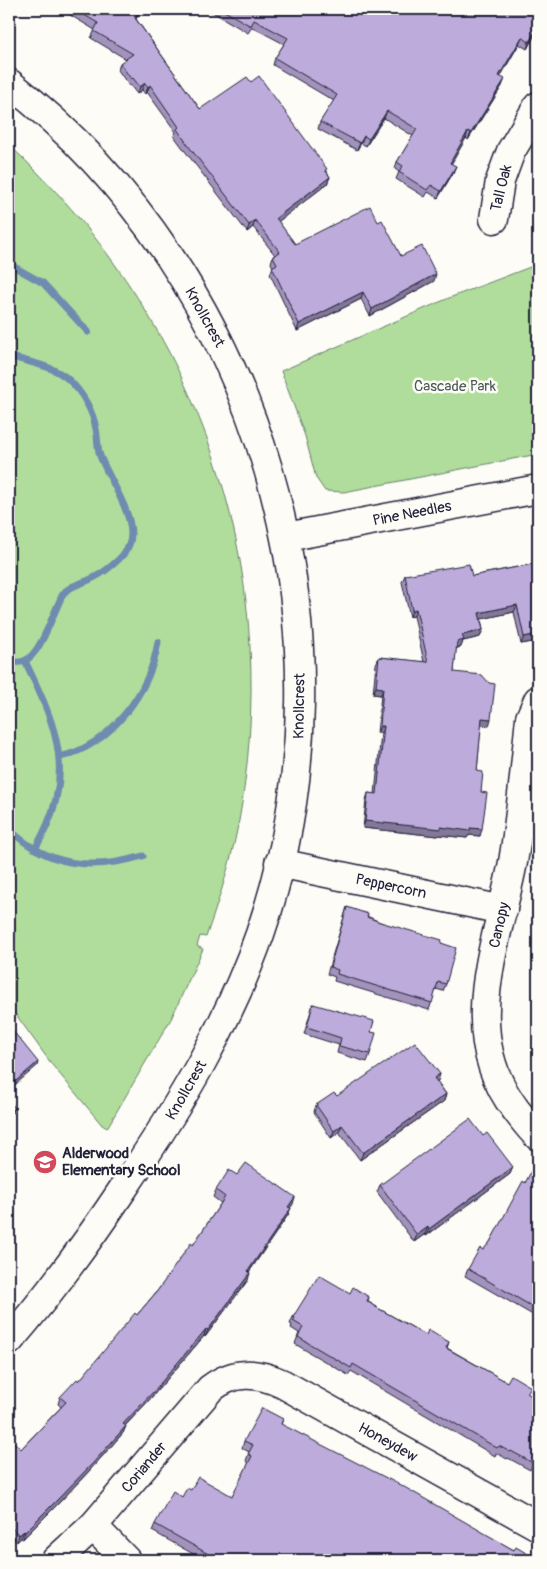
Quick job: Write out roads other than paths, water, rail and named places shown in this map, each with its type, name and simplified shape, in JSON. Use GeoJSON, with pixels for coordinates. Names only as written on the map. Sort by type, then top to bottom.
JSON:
{"type":"FeatureCollection","features":[{"type":"Feature","properties":{"kind":"street","name":"Knollcrest"},"geometry":{"type":"LineString","coordinates":[[9,83],[55,122],[108,177],[142,218],[183,278],[218,341],[243,395],[266,458],[286,536],[295,590],[300,691],[294,782],[289,821],[268,910],[252,956],[227,1014],[199,1069],[164,1128],[97,1228],[51,1290],[9,1341]]}},
{"type":"Feature","properties":{"kind":"street","name":"Tall Oak"},"geometry":{"type":"LineString","coordinates":[[494,219],[500,181],[511,151],[538,106]]}},
{"type":"Feature","properties":{"kind":"street","name":"Pine Needles"},"geometry":{"type":"LineString","coordinates":[[286,536],[538,489]]}},
{"type":"Feature","properties":{"kind":"street","name":"Canopy"},"geometry":{"type":"LineString","coordinates":[[538,700],[530,718],[515,849],[484,999],[485,1037],[492,1069],[501,1088],[522,1119],[538,1136]]}},
{"type":"Feature","properties":{"kind":"street","name":"Peppercorn"},"geometry":{"type":"LineString","coordinates":[[279,863],[503,910]]}},
{"type":"Feature","properties":{"kind":"street","name":"Honeydew"},"geometry":{"type":"LineString","coordinates":[[233,1376],[254,1374],[283,1384],[538,1526]]}},
{"type":"Feature","properties":{"kind":"street","name":"Coriander"},"geometry":{"type":"LineString","coordinates":[[56,1560],[93,1526],[210,1389],[233,1376]]}},
{"type":"Feature","properties":{"kind":"street"},"geometry":{"type":"LineString","coordinates":[[93,1526],[126,1560]]}},
{"type":"Feature","properties":{"kind":"waterway"},"geometry":{"type":"LineString","coordinates":[[9,264],[43,283],[88,332]]}},
{"type":"Feature","properties":{"kind":"waterway"},"geometry":{"type":"LineString","coordinates":[[9,356],[56,371],[69,380],[82,396],[95,422],[100,456],[121,499],[130,524],[131,535],[129,545],[123,555],[112,565],[95,577],[65,591],[41,641],[30,657],[22,662],[9,662]]}},
{"type":"Feature","properties":{"kind":"waterway"},"geometry":{"type":"LineString","coordinates":[[60,757],[79,751],[96,741],[125,714],[137,697],[146,679],[154,661],[158,642]]}},
{"type":"Feature","properties":{"kind":"waterway"},"geometry":{"type":"LineString","coordinates":[[25,661],[47,710],[59,754],[56,799],[48,823],[35,849]]}},
{"type":"Feature","properties":{"kind":"waterway"},"geometry":{"type":"LineString","coordinates":[[9,829],[24,842],[40,851],[55,858],[72,862],[88,864],[106,863],[143,856]]}},
{"type":"Feature","properties":{"kind":"place","name":"Alderwood Elementary School"},"geometry":{"type":"Point","coordinates":[45,1162]}},
{"type":"Feature","properties":{"kind":"park label","name":"Cascade Park"},"geometry":{"type":"Point","coordinates":[455,386]}}]}
